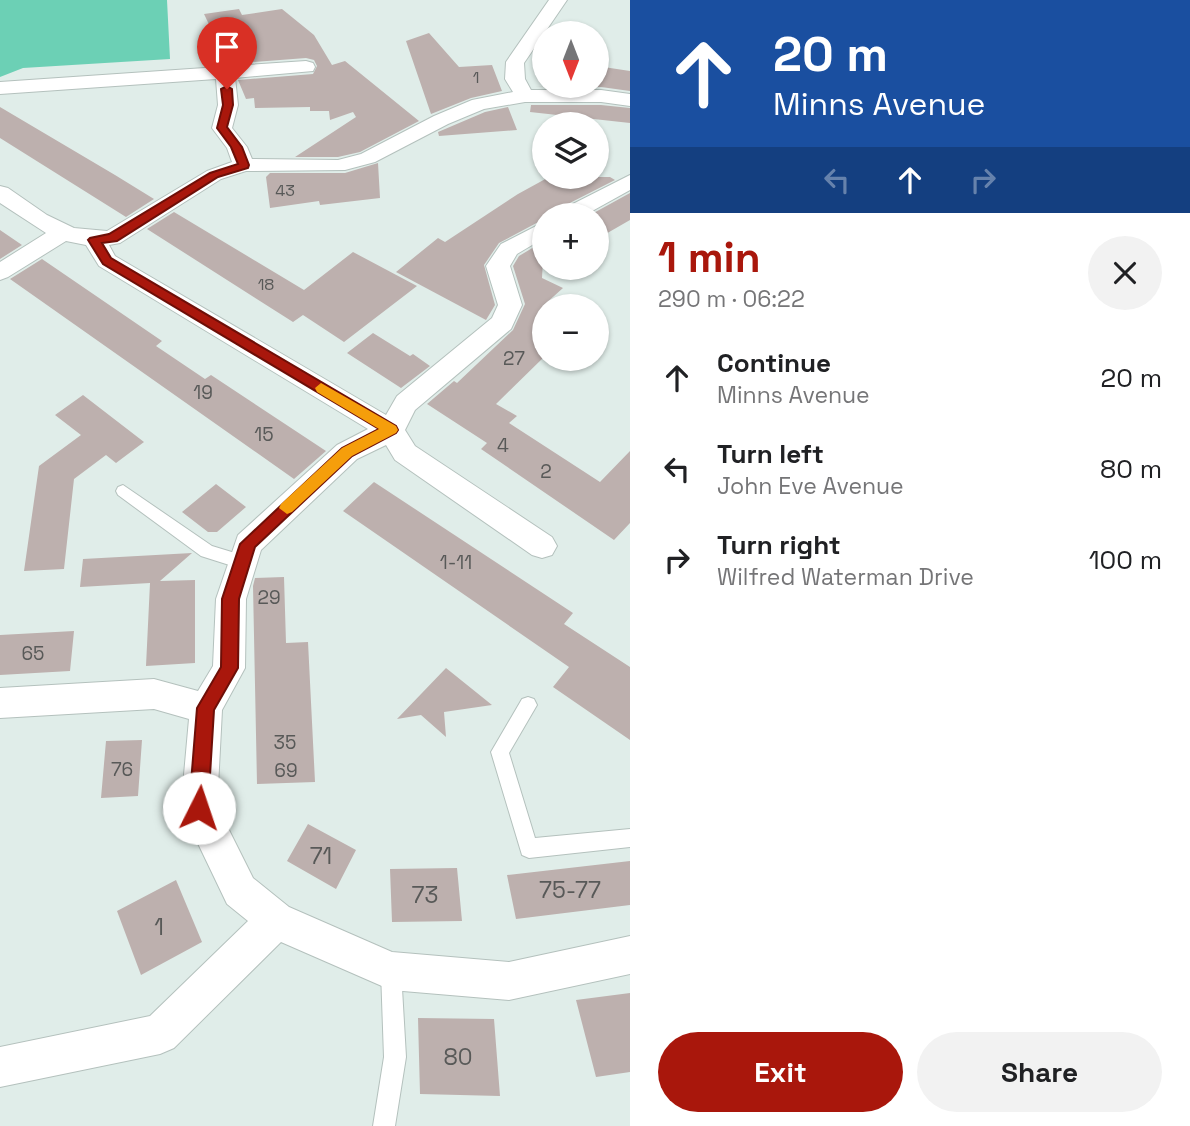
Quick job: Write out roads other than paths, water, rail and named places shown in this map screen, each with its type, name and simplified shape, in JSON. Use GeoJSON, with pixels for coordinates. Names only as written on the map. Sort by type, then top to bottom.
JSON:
{"type":"FeatureCollection","features":[{"type":"Feature","properties":{"kind":"street"},"geometry":{"type":"LineString","coordinates":[[525,96],[515,79],[515,62],[530,47],[543,15],[558,0]]}},
{"type":"Feature","properties":{"kind":"street"},"geometry":{"type":"LineString","coordinates":[[0,88],[11,85],[226,74],[306,67]]}},
{"type":"Feature","properties":{"kind":"street"},"geometry":{"type":"LineString","coordinates":[[226,74],[228,105],[222,128],[237,147],[244,165]]}},
{"type":"Feature","properties":{"kind":"street"},"geometry":{"type":"LineString","coordinates":[[0,193],[61,234],[94,240],[112,238],[214,175],[244,165],[338,166],[368,158],[441,120],[479,104],[525,96],[601,96],[630,100]]}},
{"type":"Feature","properties":{"kind":"street"},"geometry":{"type":"LineString","coordinates":[[591,203],[630,181]]}},
{"type":"Feature","properties":{"kind":"street"},"geometry":{"type":"LineString","coordinates":[[0,272],[61,234]]}},
{"type":"Feature","properties":{"kind":"street"},"geometry":{"type":"LineString","coordinates":[[532,236],[509,249],[498,265],[510,305],[502,323],[406,404],[391,430],[347,452],[248,544],[231,599],[229,668],[206,708],[199,808],[240,891],[276,920],[391,971],[509,981],[630,955]]}},
{"type":"Feature","properties":{"kind":"street"},"geometry":{"type":"LineString","coordinates":[[94,240],[107,261],[391,430],[405,453],[542,546]]}},
{"type":"Feature","properties":{"kind":"street"},"geometry":{"type":"LineString","coordinates":[[0,703],[154,694],[206,708]]}},
{"type":"Feature","properties":{"kind":"street"},"geometry":{"type":"LineString","coordinates":[[0,1067],[160,1034],[276,920]]}},
{"type":"Feature","properties":{"kind":"lane"},"geometry":{"type":"LineString","coordinates":[[124,491],[207,551],[243,562]]}},
{"type":"Feature","properties":{"kind":"lane"},"geometry":{"type":"LineString","coordinates":[[528,705],[500,752],[528,848],[630,838]]}},
{"type":"Feature","properties":{"kind":"lane"},"geometry":{"type":"LineString","coordinates":[[384,1126],[395,1057],[391,971]]}}]}
